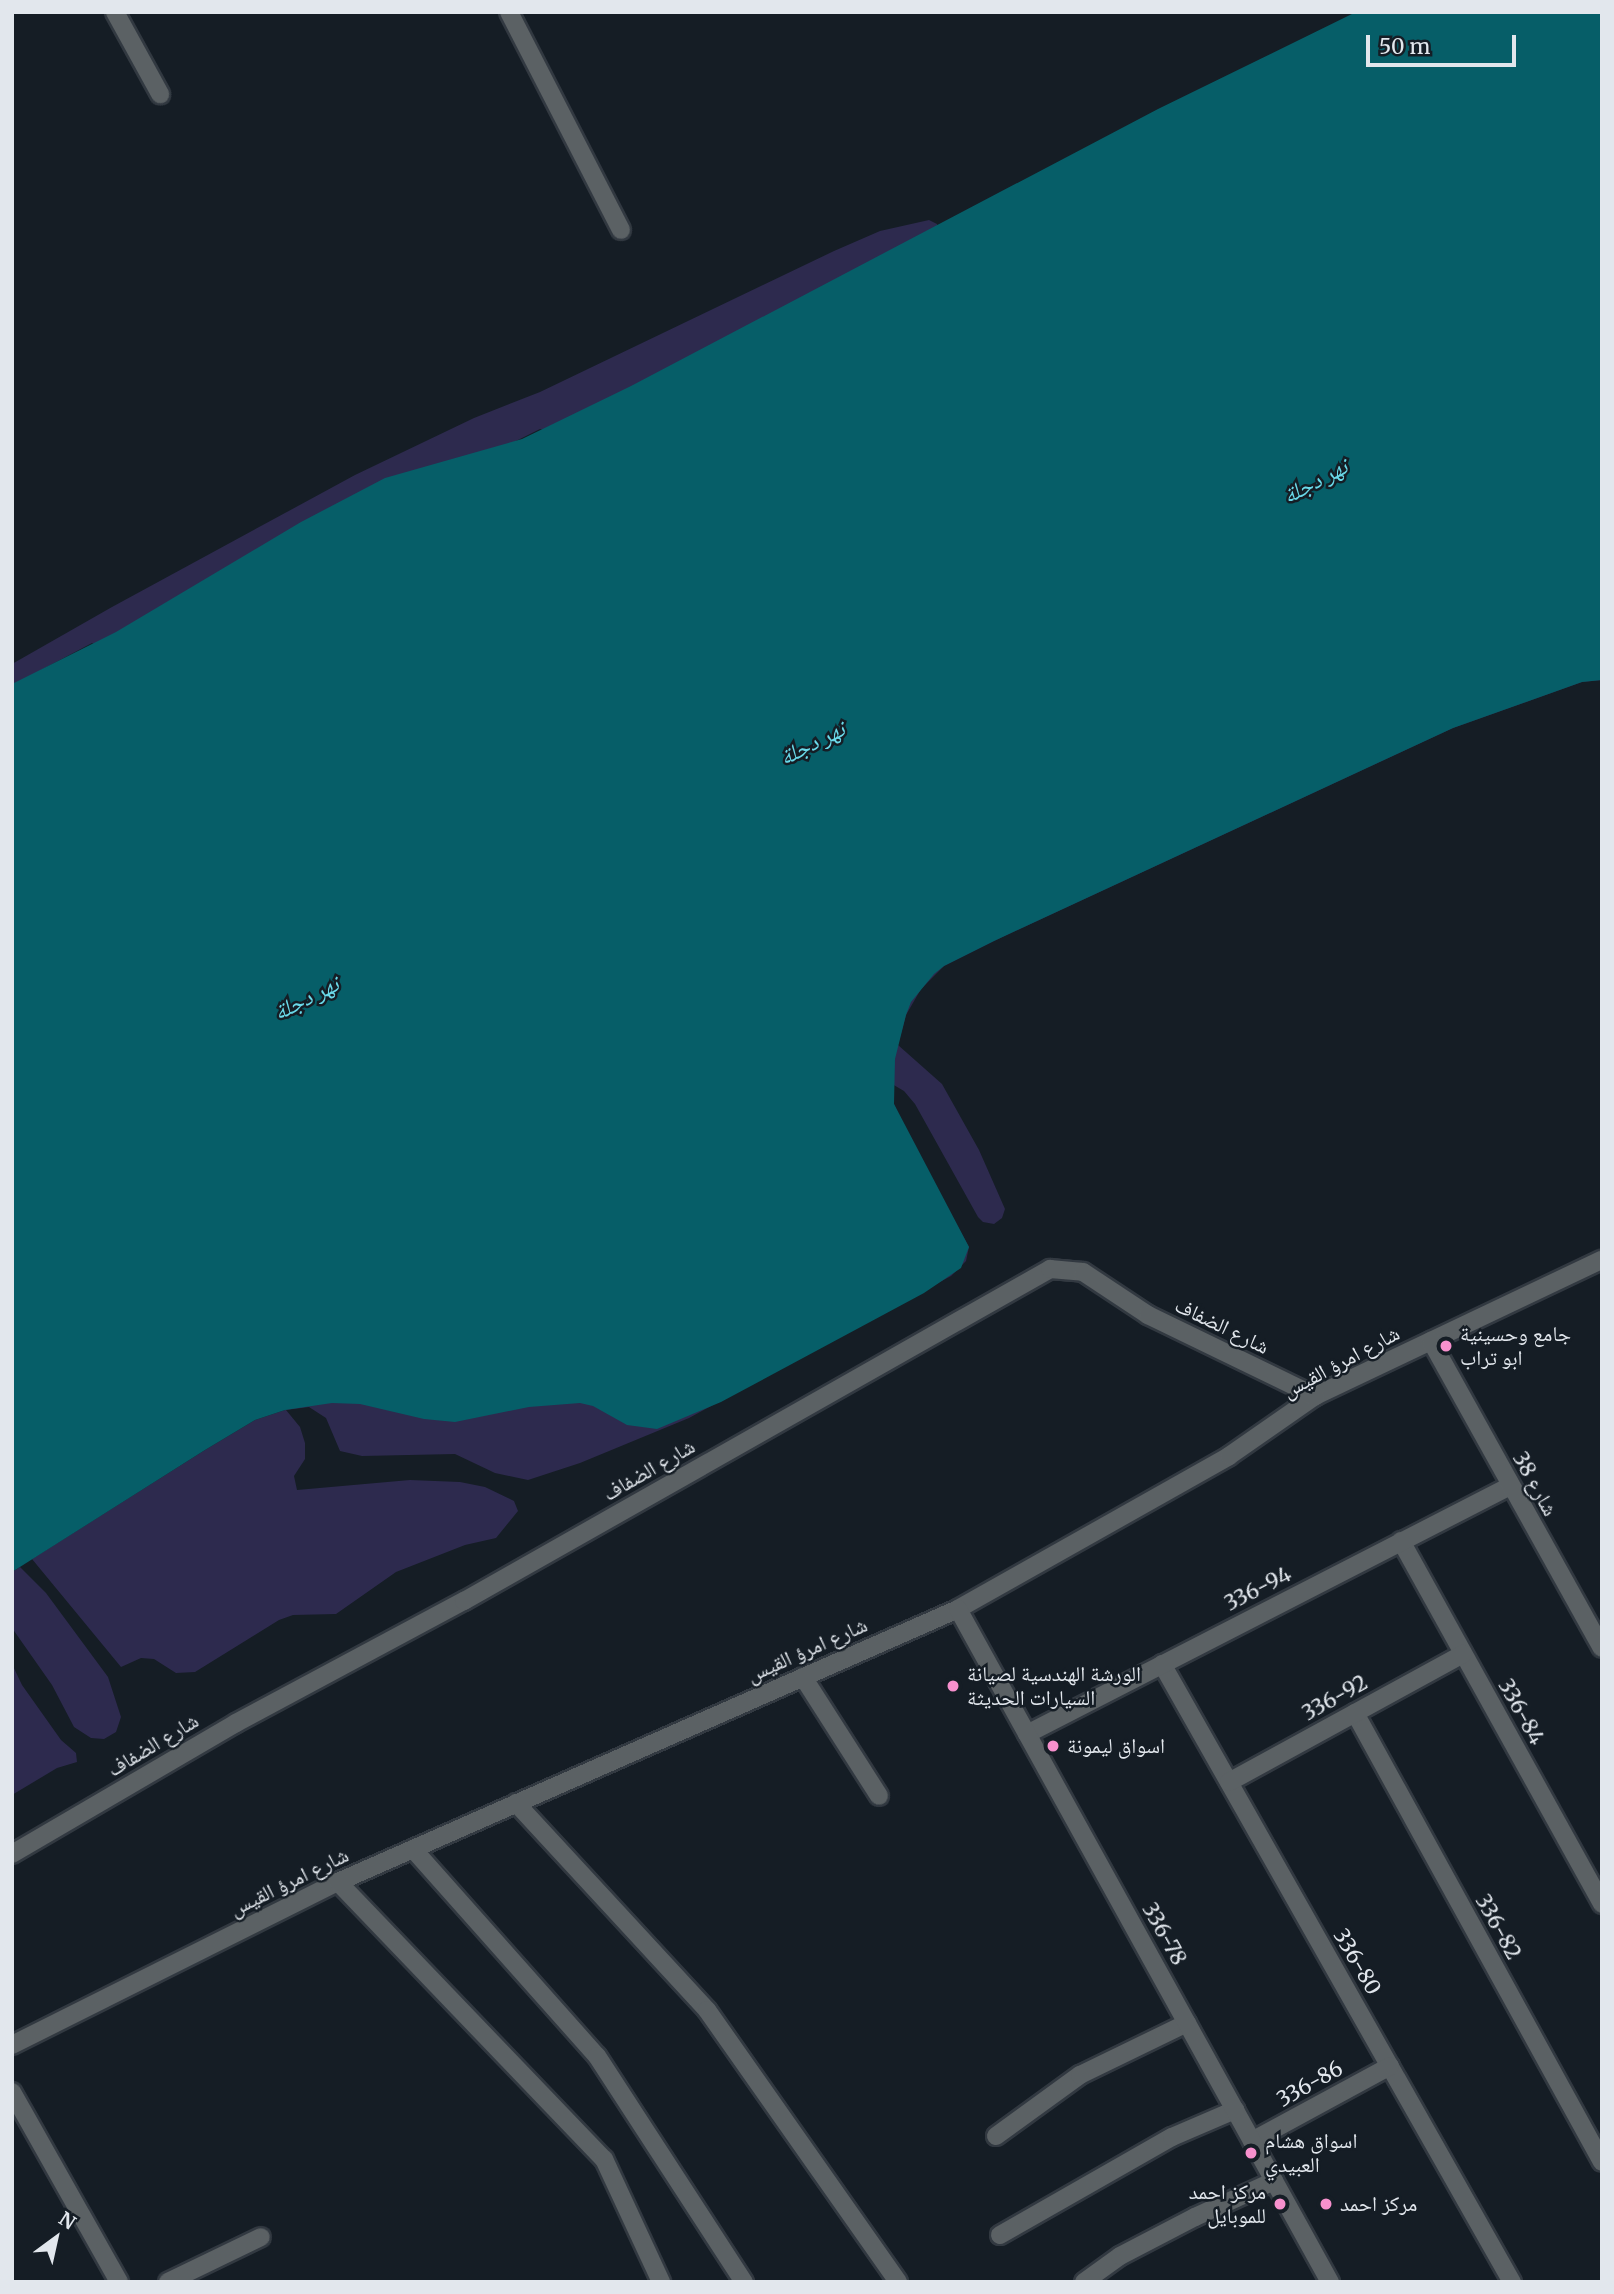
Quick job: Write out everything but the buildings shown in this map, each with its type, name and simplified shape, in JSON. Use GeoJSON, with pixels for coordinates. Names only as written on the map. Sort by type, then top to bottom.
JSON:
{"type":"FeatureCollection","features":[{"type":"Feature","properties":{"kind":"street"},"geometry":{"type":"LineString","coordinates":[[116,12],[160,94]]}},
{"type":"Feature","properties":{"kind":"street"},"geometry":{"type":"LineString","coordinates":[[509,12],[621,230]]}},
{"type":"Feature","properties":{"kind":"street","name":"شارع امرؤ القيس"},"geometry":{"type":"LineString","coordinates":[[12,2045],[338,1882],[958,1609],[1229,1456],[1315,1396],[1602,1260]]}},
{"type":"Feature","properties":{"kind":"street","name":"شارع الضفاف"},"geometry":{"type":"LineString","coordinates":[[12,1854],[236,1723],[464,1601],[1051,1269],[1083,1272],[1148,1315],[1315,1396]]}},
{"type":"Feature","properties":{"kind":"street","name":"شارع 38"},"geometry":{"type":"LineString","coordinates":[[1431,1341],[1602,1648]]}},
{"type":"Feature","properties":{"kind":"street","name":"336-94"},"geometry":{"type":"LineString","coordinates":[[1027,1734],[1510,1486]]}},
{"type":"Feature","properties":{"kind":"street","name":"336-84"},"geometry":{"type":"LineString","coordinates":[[1401,1541],[1602,1904]]}},
{"type":"Feature","properties":{"kind":"street","name":"336-78"},"geometry":{"type":"LineString","coordinates":[[958,1609],[1330,2282]]}},
{"type":"Feature","properties":{"kind":"street","name":"336-92"},"geometry":{"type":"LineString","coordinates":[[1229,1782],[1463,1654]]}},
{"type":"Feature","properties":{"kind":"street","name":"336-80"},"geometry":{"type":"LineString","coordinates":[[1162,1664],[1512,2282]]}},
{"type":"Feature","properties":{"kind":"street"},"geometry":{"type":"LineString","coordinates":[[803,1677],[879,1796]]}},
{"type":"Feature","properties":{"kind":"street","name":"336-82"},"geometry":{"type":"LineString","coordinates":[[1355,1713],[1602,2162]]}},
{"type":"Feature","properties":{"kind":"street"},"geometry":{"type":"LineString","coordinates":[[516,1803],[706,2010],[898,2282]]}},
{"type":"Feature","properties":{"kind":"street"},"geometry":{"type":"LineString","coordinates":[[413,1849],[597,2056],[744,2282]]}},
{"type":"Feature","properties":{"kind":"street"},"geometry":{"type":"LineString","coordinates":[[338,1882],[604,2159],[661,2282]]}},
{"type":"Feature","properties":{"kind":"street"},"geometry":{"type":"LineString","coordinates":[[996,2136],[1080,2075],[1187,2023]]}},
{"type":"Feature","properties":{"kind":"street","name":"336-86"},"geometry":{"type":"LineString","coordinates":[[1252,2141],[1390,2066]]}},
{"type":"Feature","properties":{"kind":"street"},"geometry":{"type":"LineString","coordinates":[[12,2092],[119,2282]]}},
{"type":"Feature","properties":{"kind":"street"},"geometry":{"type":"LineString","coordinates":[[1000,2235],[1172,2137],[1235,2110]]}},
{"type":"Feature","properties":{"kind":"street"},"geometry":{"type":"LineString","coordinates":[[1084,2282],[1120,2256],[1274,2181]]}},
{"type":"Feature","properties":{"kind":"street"},"geometry":{"type":"LineString","coordinates":[[168,2282],[261,2237]]}},
{"type":"Feature","properties":{"kind":"shaded area"},"geometry":{"type":"Polygon","coordinates":[[[929,220],[937,224],[940,233],[554,432],[540,429],[101,647],[92,643],[41,670],[12,693],[12,664],[355,475],[474,418],[540,392],[834,251],[880,231],[929,220]]]}},
{"type":"Feature","properties":{"kind":"shaded area"},"geometry":{"type":"Polygon","coordinates":[[[1483,651],[1602,680],[1582,682],[1453,728],[994,941],[944,966],[921,989],[906,1015],[898,1045],[942,1084],[979,1150],[1005,1209],[1002,1218],[994,1224],[983,1222],[978,1217],[915,1104],[904,1091],[892,1084],[894,1104],[911,1142],[969,1247],[966,1261],[951,1276],[689,1418],[580,1463],[528,1480],[495,1473],[455,1454],[362,1456],[340,1451],[326,1418],[309,1407],[286,1410],[300,1427],[305,1443],[305,1459],[294,1476],[297,1490],[410,1480],[460,1482],[485,1487],[514,1501],[518,1511],[496,1538],[465,1545],[396,1572],[336,1614],[293,1615],[279,1620],[195,1672],[176,1673],[154,1659],[141,1658],[121,1667],[32,1559],[255,1420],[285,1410],[590,1170],[1483,651]]]}},
{"type":"Feature","properties":{"kind":"shaded area"},"geometry":{"type":"Polygon","coordinates":[[[20,1567],[46,1593],[108,1677],[121,1717],[116,1732],[104,1739],[91,1738],[74,1727],[52,1685],[12,1628],[12,1572],[20,1567]]]}},
{"type":"Feature","properties":{"kind":"shaded area"},"geometry":{"type":"Polygon","coordinates":[[[12,1664],[22,1685],[61,1740],[76,1753],[77,1762],[57,1768],[12,1795],[12,1664]]]}},
{"type":"Feature","properties":{"kind":"water","name":"نهر دجلة"},"geometry":{"type":"Polygon","coordinates":[[[1356,12],[1602,12],[1602,680],[1582,682],[1453,728],[994,941],[944,966],[934,974],[911,1002],[906,1015],[895,1059],[894,1104],[969,1247],[961,1268],[924,1293],[721,1402],[657,1429],[627,1425],[593,1406],[580,1403],[529,1407],[455,1422],[424,1419],[360,1404],[332,1403],[285,1410],[255,1420],[12,1572],[12,684],[116,632],[301,522],[385,478],[522,439],[631,386],[1158,109],[1356,12]]]}},
{"type":"Feature","properties":{"kind":"place","name":"جامع وحسينية ابو تراب"},"geometry":{"type":"Point","coordinates":[1446,1346]}},
{"type":"Feature","properties":{"kind":"place","name":"الورشة الهندسية لصيانة السيارات الحديثة"},"geometry":{"type":"Point","coordinates":[953,1686]}},
{"type":"Feature","properties":{"kind":"place","name":"اسواق ليمونة"},"geometry":{"type":"Point","coordinates":[1053,1746]}},
{"type":"Feature","properties":{"kind":"place","name":"اسواق هشام العبيدي"},"geometry":{"type":"Point","coordinates":[1251,2153]}},
{"type":"Feature","properties":{"kind":"place","name":"مركز احمد للموبايل"},"geometry":{"type":"Point","coordinates":[1280,2204]}},
{"type":"Feature","properties":{"kind":"place","name":"مركز احمد"},"geometry":{"type":"Point","coordinates":[1326,2204]}}]}
